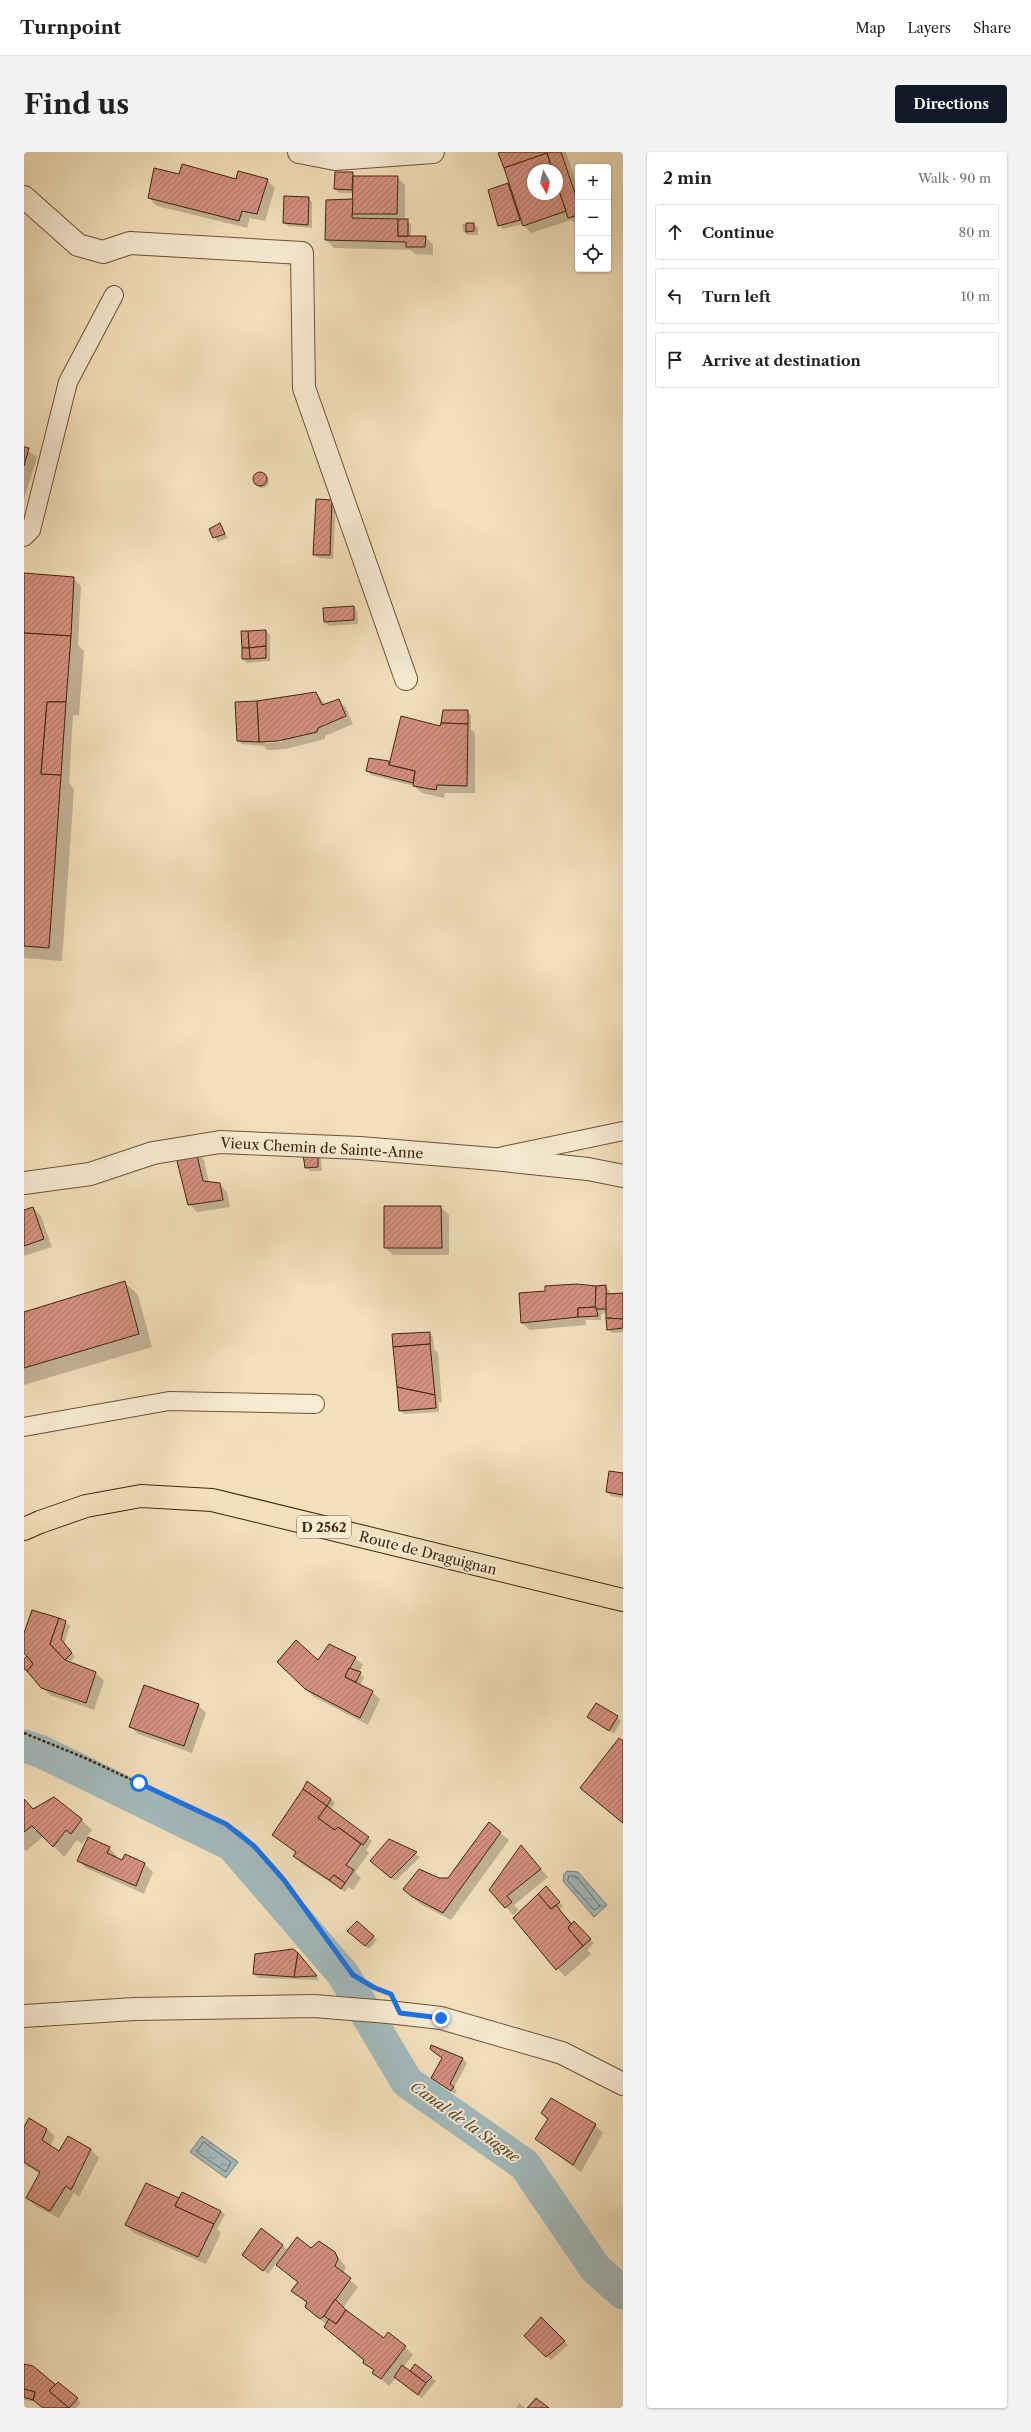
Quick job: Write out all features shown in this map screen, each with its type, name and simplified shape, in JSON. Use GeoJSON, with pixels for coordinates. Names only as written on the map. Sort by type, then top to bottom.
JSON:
{"type":"FeatureCollection","features":[{"type":"Feature","properties":{"kind":"main road","name":"Route de Draguignan"},"geometry":{"type":"LineString","coordinates":[[24,1530],[40,1522],[86,1506],[141,1496],[212,1500],[623,1600]]}},
{"type":"Feature","properties":{"kind":"street"},"geometry":{"type":"LineString","coordinates":[[299,152],[335,159],[433,152]]}},
{"type":"Feature","properties":{"kind":"street"},"geometry":{"type":"LineString","coordinates":[[24,197],[78,245],[103,252],[130,243],[302,253],[304,388],[406,679]]}},
{"type":"Feature","properties":{"kind":"street","name":"Vieux Chemin de Sainte-Anne"},"geometry":{"type":"LineString","coordinates":[[24,1183],[90,1174],[152,1153],[220,1142],[360,1148],[493,1159],[588,1169],[623,1176]]}},
{"type":"Feature","properties":{"kind":"street"},"geometry":{"type":"LineString","coordinates":[[24,2016],[134,2009],[314,2006],[441,2018],[562,2053],[623,2084]]}},
{"type":"Feature","properties":{"kind":"lane"},"geometry":{"type":"LineString","coordinates":[[24,537],[31,530],[68,382],[114,295]]}},
{"type":"Feature","properties":{"kind":"lane"},"geometry":{"type":"LineString","coordinates":[[493,1159],[623,1131]]}},
{"type":"Feature","properties":{"kind":"lane"},"geometry":{"type":"LineString","coordinates":[[24,1427],[169,1401],[315,1404]]}},
{"type":"Feature","properties":{"kind":"path"},"geometry":{"type":"LineString","coordinates":[[24,1733],[85,1758],[226,1824],[254,1846],[284,1880],[353,1975],[370,1985]]}},
{"type":"Feature","properties":{"kind":"water"},"geometry":{"type":"Polygon","coordinates":[[[567,1871],[578,1872],[607,1905],[594,1917],[563,1881],[564,1874],[567,1871]]]}},
{"type":"Feature","properties":{"kind":"water"},"geometry":{"type":"Polygon","coordinates":[[[202,2136],[238,2162],[226,2178],[190,2152],[202,2136]]]}},
{"type":"Feature","properties":{"kind":"building"},"geometry":{"type":"Polygon","coordinates":[[[561,152],[575,193],[575,216],[568,218],[562,200],[563,164],[550,164],[547,153],[504,168],[498,153],[561,152]]]}},
{"type":"Feature","properties":{"kind":"building"},"geometry":{"type":"Polygon","coordinates":[[[547,153],[550,164],[527,164],[527,200],[562,200],[566,211],[523,226],[504,168],[547,153]]]}},
{"type":"Feature","properties":{"kind":"building"},"geometry":{"type":"Polygon","coordinates":[[[182,164],[236,179],[238,171],[268,179],[257,214],[242,211],[239,221],[148,198],[154,168],[179,174],[182,164]]]}},
{"type":"Feature","properties":{"kind":"building"},"geometry":{"type":"Polygon","coordinates":[[[335,172],[353,172],[352,190],[334,189],[335,172]]]}},
{"type":"Feature","properties":{"kind":"building"},"geometry":{"type":"Polygon","coordinates":[[[353,176],[398,176],[397,214],[352,214],[353,176]]]}},
{"type":"Feature","properties":{"kind":"building"},"geometry":{"type":"Polygon","coordinates":[[[508,183],[520,220],[498,226],[488,190],[508,183]]]}},
{"type":"Feature","properties":{"kind":"building"},"geometry":{"type":"Polygon","coordinates":[[[284,196],[309,197],[308,225],[283,223],[284,196]]]}},
{"type":"Feature","properties":{"kind":"building"},"geometry":{"type":"Polygon","coordinates":[[[353,199],[352,218],[398,219],[398,236],[426,236],[425,247],[406,247],[406,242],[325,240],[326,200],[353,199]]]}},
{"type":"Feature","properties":{"kind":"building"},"geometry":{"type":"Polygon","coordinates":[[[398,219],[408,219],[408,236],[398,236],[398,219]]]}},
{"type":"Feature","properties":{"kind":"building"},"geometry":{"type":"Polygon","coordinates":[[[466,223],[474,223],[474,231],[466,232],[466,223]]]}},
{"type":"Feature","properties":{"kind":"building"},"geometry":{"type":"Polygon","coordinates":[[[24,447],[29,448],[24,466],[24,447]]]}},
{"type":"Feature","properties":{"kind":"building"},"geometry":{"type":"Polygon","coordinates":[[[260,472],[265,474],[267,479],[265,484],[260,486],[255,484],[253,479],[255,474],[260,472]]]}},
{"type":"Feature","properties":{"kind":"building"},"geometry":{"type":"Polygon","coordinates":[[[316,499],[332,500],[330,555],[313,555],[316,499]]]}},
{"type":"Feature","properties":{"kind":"building"},"geometry":{"type":"Polygon","coordinates":[[[220,523],[225,534],[213,538],[209,529],[220,523]]]}},
{"type":"Feature","properties":{"kind":"building"},"geometry":{"type":"Polygon","coordinates":[[[24,573],[74,577],[71,636],[24,633],[24,573]]]}},
{"type":"Feature","properties":{"kind":"building"},"geometry":{"type":"Polygon","coordinates":[[[354,606],[354,620],[324,622],[323,608],[354,606]]]}},
{"type":"Feature","properties":{"kind":"building"},"geometry":{"type":"Polygon","coordinates":[[[266,630],[266,646],[249,648],[248,631],[266,630]]]}},
{"type":"Feature","properties":{"kind":"building"},"geometry":{"type":"Polygon","coordinates":[[[241,631],[248,631],[249,648],[242,648],[241,631]]]}},
{"type":"Feature","properties":{"kind":"building"},"geometry":{"type":"Polygon","coordinates":[[[24,633],[71,636],[66,702],[47,702],[41,774],[61,775],[49,948],[24,946],[24,633]]]}},
{"type":"Feature","properties":{"kind":"building"},"geometry":{"type":"Polygon","coordinates":[[[266,646],[266,658],[250,659],[249,648],[266,646]]]}},
{"type":"Feature","properties":{"kind":"building"},"geometry":{"type":"Polygon","coordinates":[[[242,648],[249,648],[250,659],[242,659],[242,648]]]}},
{"type":"Feature","properties":{"kind":"building"},"geometry":{"type":"Polygon","coordinates":[[[316,692],[322,705],[339,699],[346,716],[318,728],[317,732],[278,741],[259,742],[257,701],[316,692]]]}},
{"type":"Feature","properties":{"kind":"building"},"geometry":{"type":"Polygon","coordinates":[[[257,701],[259,742],[237,741],[235,702],[257,701]]]}},
{"type":"Feature","properties":{"kind":"building"},"geometry":{"type":"Polygon","coordinates":[[[47,702],[66,702],[61,775],[41,774],[47,702]]]}},
{"type":"Feature","properties":{"kind":"building"},"geometry":{"type":"Polygon","coordinates":[[[443,710],[468,710],[468,724],[441,723],[443,710]]]}},
{"type":"Feature","properties":{"kind":"building"},"geometry":{"type":"Polygon","coordinates":[[[401,716],[440,726],[441,723],[468,724],[467,786],[437,785],[436,790],[413,786],[415,771],[389,765],[401,716]]]}},
{"type":"Feature","properties":{"kind":"building"},"geometry":{"type":"Polygon","coordinates":[[[369,758],[389,761],[389,765],[415,771],[413,783],[366,771],[369,758]]]}},
{"type":"Feature","properties":{"kind":"building"},"geometry":{"type":"Polygon","coordinates":[[[196,1151],[203,1181],[220,1183],[223,1200],[188,1205],[175,1153],[196,1151]]]}},
{"type":"Feature","properties":{"kind":"building"},"geometry":{"type":"Polygon","coordinates":[[[303,1154],[318,1154],[318,1167],[305,1168],[303,1154]]]}},
{"type":"Feature","properties":{"kind":"building"},"geometry":{"type":"Polygon","coordinates":[[[384,1206],[441,1206],[442,1248],[384,1248],[384,1206]]]}},
{"type":"Feature","properties":{"kind":"building"},"geometry":{"type":"Polygon","coordinates":[[[33,1207],[44,1239],[24,1246],[24,1210],[33,1207]]]}},
{"type":"Feature","properties":{"kind":"building"},"geometry":{"type":"Polygon","coordinates":[[[125,1281],[139,1334],[24,1368],[24,1312],[125,1281]]]}},
{"type":"Feature","properties":{"kind":"building"},"geometry":{"type":"Polygon","coordinates":[[[577,1284],[596,1286],[596,1307],[578,1308],[578,1317],[521,1323],[519,1293],[545,1291],[545,1286],[577,1284]]]}},
{"type":"Feature","properties":{"kind":"building"},"geometry":{"type":"Polygon","coordinates":[[[606,1285],[607,1309],[595,1309],[596,1286],[606,1285]]]}},
{"type":"Feature","properties":{"kind":"building"},"geometry":{"type":"Polygon","coordinates":[[[623,1293],[623,1319],[606,1318],[606,1294],[623,1293]]]}},
{"type":"Feature","properties":{"kind":"building"},"geometry":{"type":"Polygon","coordinates":[[[596,1307],[598,1316],[578,1317],[578,1308],[596,1307]]]}},
{"type":"Feature","properties":{"kind":"building"},"geometry":{"type":"Polygon","coordinates":[[[606,1318],[623,1319],[623,1328],[607,1330],[606,1318]]]}},
{"type":"Feature","properties":{"kind":"building"},"geometry":{"type":"Polygon","coordinates":[[[430,1332],[430,1344],[393,1347],[392,1334],[430,1332]]]}},
{"type":"Feature","properties":{"kind":"building"},"geometry":{"type":"Polygon","coordinates":[[[430,1344],[435,1395],[397,1387],[393,1347],[430,1344]]]}},
{"type":"Feature","properties":{"kind":"building"},"geometry":{"type":"Polygon","coordinates":[[[397,1387],[435,1395],[436,1408],[399,1411],[397,1387]]]}},
{"type":"Feature","properties":{"kind":"building"},"geometry":{"type":"Polygon","coordinates":[[[609,1471],[623,1473],[623,1495],[606,1492],[609,1471]]]}},
{"type":"Feature","properties":{"kind":"building"},"geometry":{"type":"Polygon","coordinates":[[[32,1610],[59,1618],[50,1644],[65,1660],[96,1672],[86,1703],[41,1688],[27,1671],[33,1664],[24,1653],[24,1633],[32,1610]]]}},
{"type":"Feature","properties":{"kind":"building"},"geometry":{"type":"Polygon","coordinates":[[[59,1618],[66,1621],[61,1639],[72,1653],[65,1660],[50,1644],[59,1618]]]}},
{"type":"Feature","properties":{"kind":"building"},"geometry":{"type":"Polygon","coordinates":[[[296,1640],[318,1660],[329,1644],[356,1657],[345,1677],[373,1691],[360,1718],[305,1689],[277,1662],[296,1640]]]}},
{"type":"Feature","properties":{"kind":"building"},"geometry":{"type":"Polygon","coordinates":[[[27,1656],[33,1664],[27,1671],[24,1669],[24,1659],[27,1656]]]}},
{"type":"Feature","properties":{"kind":"building"},"geometry":{"type":"Polygon","coordinates":[[[349,1668],[361,1672],[356,1682],[345,1677],[349,1668]]]}},
{"type":"Feature","properties":{"kind":"building"},"geometry":{"type":"Polygon","coordinates":[[[144,1685],[199,1704],[184,1746],[129,1727],[144,1685]]]}},
{"type":"Feature","properties":{"kind":"building"},"geometry":{"type":"Polygon","coordinates":[[[596,1703],[618,1716],[609,1731],[587,1717],[596,1703]]]}},
{"type":"Feature","properties":{"kind":"building"},"geometry":{"type":"Polygon","coordinates":[[[619,1738],[623,1741],[623,1823],[580,1788],[619,1738]]]}},
{"type":"Feature","properties":{"kind":"building"},"geometry":{"type":"Polygon","coordinates":[[[307,1781],[331,1799],[327,1806],[303,1789],[307,1781]]]}},
{"type":"Feature","properties":{"kind":"building"},"geometry":{"type":"Polygon","coordinates":[[[303,1789],[327,1806],[318,1818],[335,1830],[338,1827],[361,1844],[346,1865],[354,1870],[345,1883],[334,1875],[329,1880],[293,1856],[296,1852],[272,1835],[303,1789]]]}},
{"type":"Feature","properties":{"kind":"building"},"geometry":{"type":"Polygon","coordinates":[[[54,1797],[82,1819],[71,1834],[66,1830],[53,1847],[32,1826],[24,1832],[24,1799],[33,1809],[54,1797]]]}},
{"type":"Feature","properties":{"kind":"building"},"geometry":{"type":"Polygon","coordinates":[[[327,1806],[369,1837],[363,1845],[338,1827],[335,1830],[318,1818],[327,1806]]]}},
{"type":"Feature","properties":{"kind":"building"},"geometry":{"type":"Polygon","coordinates":[[[489,1822],[501,1832],[443,1913],[411,1896],[403,1889],[419,1869],[439,1878],[448,1878],[489,1822]]]}},
{"type":"Feature","properties":{"kind":"building"},"geometry":{"type":"Polygon","coordinates":[[[88,1837],[110,1847],[107,1853],[122,1860],[125,1854],[145,1863],[136,1886],[77,1861],[88,1837]]]}},
{"type":"Feature","properties":{"kind":"building"},"geometry":{"type":"Polygon","coordinates":[[[389,1839],[417,1852],[391,1878],[370,1861],[389,1839]]]}},
{"type":"Feature","properties":{"kind":"building"},"geometry":{"type":"Polygon","coordinates":[[[521,1845],[541,1869],[507,1896],[512,1902],[505,1908],[489,1890],[521,1845]]]}},
{"type":"Feature","properties":{"kind":"building"},"geometry":{"type":"Polygon","coordinates":[[[334,1875],[345,1883],[341,1889],[329,1880],[334,1875]]]}},
{"type":"Feature","properties":{"kind":"building"},"geometry":{"type":"Polygon","coordinates":[[[546,1886],[560,1902],[551,1909],[538,1894],[546,1886]]]}},
{"type":"Feature","properties":{"kind":"building"},"geometry":{"type":"Polygon","coordinates":[[[538,1894],[551,1909],[556,1905],[571,1924],[568,1928],[583,1946],[556,1970],[513,1918],[538,1894]]]}},
{"type":"Feature","properties":{"kind":"building"},"geometry":{"type":"Polygon","coordinates":[[[357,1921],[374,1936],[365,1946],[347,1931],[357,1921]]]}},
{"type":"Feature","properties":{"kind":"building"},"geometry":{"type":"Polygon","coordinates":[[[574,1921],[591,1939],[583,1946],[568,1928],[574,1921]]]}},
{"type":"Feature","properties":{"kind":"building"},"geometry":{"type":"Polygon","coordinates":[[[293,1949],[298,1953],[294,1977],[253,1974],[255,1954],[293,1949]]]}},
{"type":"Feature","properties":{"kind":"building"},"geometry":{"type":"Polygon","coordinates":[[[298,1953],[317,1976],[294,1977],[298,1953]]]}},
{"type":"Feature","properties":{"kind":"building"},"geometry":{"type":"Polygon","coordinates":[[[431,2045],[463,2058],[450,2084],[454,2087],[451,2091],[431,2078],[442,2058],[430,2049],[431,2045]]]}},
{"type":"Feature","properties":{"kind":"building"},"geometry":{"type":"Polygon","coordinates":[[[551,2098],[596,2124],[573,2165],[535,2139],[548,2119],[541,2113],[551,2098]]]}},
{"type":"Feature","properties":{"kind":"building"},"geometry":{"type":"Polygon","coordinates":[[[29,2118],[47,2129],[42,2140],[59,2151],[68,2136],[91,2149],[71,2190],[66,2186],[50,2211],[26,2198],[40,2172],[24,2162],[24,2127],[29,2118]]]}},
{"type":"Feature","properties":{"kind":"building"},"geometry":{"type":"Polygon","coordinates":[[[146,2183],[179,2198],[175,2206],[214,2224],[198,2257],[125,2225],[146,2183]]]}},
{"type":"Feature","properties":{"kind":"building"},"geometry":{"type":"Polygon","coordinates":[[[182,2192],[221,2211],[214,2224],[175,2206],[182,2192]]]}},
{"type":"Feature","properties":{"kind":"building"},"geometry":{"type":"Polygon","coordinates":[[[261,2228],[283,2245],[263,2271],[242,2255],[261,2228]]]}},
{"type":"Feature","properties":{"kind":"building"},"geometry":{"type":"Polygon","coordinates":[[[297,2237],[311,2248],[319,2241],[335,2252],[338,2259],[335,2266],[351,2278],[324,2316],[320,2319],[305,2307],[307,2302],[291,2291],[298,2282],[276,2265],[297,2237]]]}},
{"type":"Feature","properties":{"kind":"building"},"geometry":{"type":"Polygon","coordinates":[[[335,2299],[346,2310],[336,2324],[324,2316],[335,2299]]]}},
{"type":"Feature","properties":{"kind":"building"},"geometry":{"type":"Polygon","coordinates":[[[346,2310],[384,2338],[388,2332],[406,2346],[381,2379],[372,2373],[374,2370],[363,2363],[364,2360],[324,2327],[329,2319],[336,2324],[346,2310]]]}},
{"type":"Feature","properties":{"kind":"building"},"geometry":{"type":"Polygon","coordinates":[[[541,2317],[565,2341],[546,2357],[524,2336],[541,2317]]]}},
{"type":"Feature","properties":{"kind":"building"},"geometry":{"type":"Polygon","coordinates":[[[24,2364],[33,2366],[56,2385],[49,2391],[69,2408],[43,2408],[33,2400],[35,2392],[24,2389],[24,2364]]]}},
{"type":"Feature","properties":{"kind":"building"},"geometry":{"type":"Polygon","coordinates":[[[415,2364],[432,2377],[426,2383],[410,2371],[415,2364]]]}},
{"type":"Feature","properties":{"kind":"building"},"geometry":{"type":"Polygon","coordinates":[[[402,2365],[426,2383],[418,2395],[394,2377],[402,2365]]]}},
{"type":"Feature","properties":{"kind":"building"},"geometry":{"type":"Polygon","coordinates":[[[58,2382],[78,2398],[69,2408],[49,2391],[58,2382]]]}},
{"type":"Feature","properties":{"kind":"building"},"geometry":{"type":"Polygon","coordinates":[[[24,2389],[35,2392],[33,2400],[24,2397],[24,2389]]]}},
{"type":"Feature","properties":{"kind":"building"},"geometry":{"type":"Polygon","coordinates":[[[536,2398],[549,2408],[527,2408],[536,2398]]]}},
{"type":"Feature","properties":{"kind":"waterway","name":"Canal de la Siagne"},"geometry":{"type":"LineString","coordinates":[[24,1746],[40,1751],[232,1845],[343,1974],[407,2082],[525,2165],[595,2268],[623,2293]]}},
{"type":"Feature","properties":{"kind":"route"},"geometry":{"type":"LineString","coordinates":[[139,1783],[226,1824],[254,1846],[284,1880],[353,1975],[375,1988],[391,1994],[400,2013],[441,2018]]}}]}
